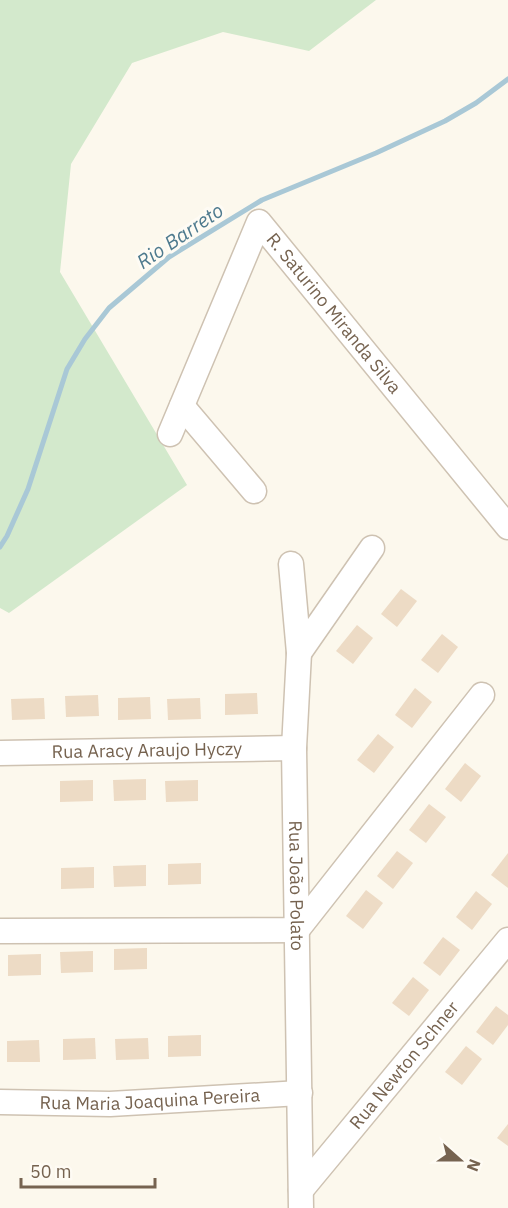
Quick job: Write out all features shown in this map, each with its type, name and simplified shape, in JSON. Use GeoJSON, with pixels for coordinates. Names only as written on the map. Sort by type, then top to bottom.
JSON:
{"type":"FeatureCollection","features":[{"type":"Feature","properties":{"kind":"street","name":"R. Saturino Miranda Silva"},"geometry":{"type":"LineString","coordinates":[[171,434],[259,222],[508,526]]}},
{"type":"Feature","properties":{"kind":"street"},"geometry":{"type":"LineString","coordinates":[[182,406],[254,491]]}},
{"type":"Feature","properties":{"kind":"street"},"geometry":{"type":"LineString","coordinates":[[299,653],[372,548]]}},
{"type":"Feature","properties":{"kind":"street","name":"Rua João Polato"},"geometry":{"type":"LineString","coordinates":[[291,564],[299,653],[294,748],[301,1199]]}},
{"type":"Feature","properties":{"kind":"street"},"geometry":{"type":"LineString","coordinates":[[0,931],[297,930],[482,695]]}},
{"type":"Feature","properties":{"kind":"street","name":"Rua Aracy Araujo Hyczy"},"geometry":{"type":"LineString","coordinates":[[0,753],[294,748]]}},
{"type":"Feature","properties":{"kind":"street","name":"Rua Newton Schner"},"geometry":{"type":"LineString","coordinates":[[301,1199],[508,940]]}},
{"type":"Feature","properties":{"kind":"street","name":"Rua Maria Joaquina Pereira"},"geometry":{"type":"LineString","coordinates":[[0,1102],[110,1104],[300,1093]]}},
{"type":"Feature","properties":{"kind":"green space"},"geometry":{"type":"Polygon","coordinates":[[[0,0],[376,0],[309,51],[223,32],[132,63],[71,164],[60,272],[187,485],[9,613],[0,608],[0,0]]]}},
{"type":"Feature","properties":{"kind":"building"},"geometry":{"type":"Polygon","coordinates":[[[401,589],[417,601],[397,627],[381,614],[401,589]]]}},
{"type":"Feature","properties":{"kind":"building"},"geometry":{"type":"Polygon","coordinates":[[[357,625],[373,638],[353,664],[336,651],[357,625]]]}},
{"type":"Feature","properties":{"kind":"building"},"geometry":{"type":"Polygon","coordinates":[[[442,634],[458,647],[438,673],[421,660],[442,634]]]}},
{"type":"Feature","properties":{"kind":"building"},"geometry":{"type":"Polygon","coordinates":[[[415,688],[432,702],[412,728],[395,715],[415,688]]]}},
{"type":"Feature","properties":{"kind":"building"},"geometry":{"type":"Polygon","coordinates":[[[257,693],[258,714],[225,715],[225,694],[257,693]]]}},
{"type":"Feature","properties":{"kind":"building"},"geometry":{"type":"Polygon","coordinates":[[[98,695],[99,716],[66,717],[65,696],[98,695]]]}},
{"type":"Feature","properties":{"kind":"building"},"geometry":{"type":"Polygon","coordinates":[[[150,697],[151,719],[118,720],[118,698],[150,697]]]}},
{"type":"Feature","properties":{"kind":"building"},"geometry":{"type":"Polygon","coordinates":[[[44,698],[45,719],[12,720],[11,699],[44,698]]]}},
{"type":"Feature","properties":{"kind":"building"},"geometry":{"type":"Polygon","coordinates":[[[200,698],[201,719],[168,720],[167,699],[200,698]]]}},
{"type":"Feature","properties":{"kind":"building"},"geometry":{"type":"Polygon","coordinates":[[[378,734],[394,747],[374,773],[357,760],[378,734]]]}},
{"type":"Feature","properties":{"kind":"building"},"geometry":{"type":"Polygon","coordinates":[[[465,763],[481,776],[461,802],[445,789],[465,763]]]}},
{"type":"Feature","properties":{"kind":"building"},"geometry":{"type":"Polygon","coordinates":[[[146,779],[146,800],[114,801],[113,780],[146,779]]]}},
{"type":"Feature","properties":{"kind":"building"},"geometry":{"type":"Polygon","coordinates":[[[93,780],[93,801],[60,802],[60,781],[93,780]]]}},
{"type":"Feature","properties":{"kind":"building"},"geometry":{"type":"Polygon","coordinates":[[[198,780],[198,801],[166,802],[165,781],[198,780]]]}},
{"type":"Feature","properties":{"kind":"building"},"geometry":{"type":"Polygon","coordinates":[[[429,804],[446,817],[426,843],[409,830],[429,804]]]}},
{"type":"Feature","properties":{"kind":"building"},"geometry":{"type":"Polygon","coordinates":[[[397,851],[413,863],[393,889],[377,876],[397,851]]]}},
{"type":"Feature","properties":{"kind":"building"},"geometry":{"type":"Polygon","coordinates":[[[508,853],[508,888],[491,875],[508,853]]]}},
{"type":"Feature","properties":{"kind":"building"},"geometry":{"type":"Polygon","coordinates":[[[201,863],[201,884],[168,885],[168,864],[201,863]]]}},
{"type":"Feature","properties":{"kind":"building"},"geometry":{"type":"Polygon","coordinates":[[[146,865],[146,886],[114,887],[113,866],[146,865]]]}},
{"type":"Feature","properties":{"kind":"building"},"geometry":{"type":"Polygon","coordinates":[[[94,867],[94,888],[61,889],[61,868],[94,867]]]}},
{"type":"Feature","properties":{"kind":"building"},"geometry":{"type":"Polygon","coordinates":[[[366,890],[383,903],[363,929],[346,916],[366,890]]]}},
{"type":"Feature","properties":{"kind":"building"},"geometry":{"type":"Polygon","coordinates":[[[476,891],[492,904],[472,930],[456,917],[476,891]]]}},
{"type":"Feature","properties":{"kind":"building"},"geometry":{"type":"Polygon","coordinates":[[[443,937],[460,950],[440,976],[423,963],[443,937]]]}},
{"type":"Feature","properties":{"kind":"building"},"geometry":{"type":"Polygon","coordinates":[[[147,948],[147,969],[114,970],[114,949],[147,948]]]}},
{"type":"Feature","properties":{"kind":"building"},"geometry":{"type":"Polygon","coordinates":[[[93,951],[93,972],[61,973],[60,952],[93,951]]]}},
{"type":"Feature","properties":{"kind":"building"},"geometry":{"type":"Polygon","coordinates":[[[41,954],[41,975],[8,976],[8,955],[41,954]]]}},
{"type":"Feature","properties":{"kind":"building"},"geometry":{"type":"Polygon","coordinates":[[[413,977],[429,990],[409,1016],[392,1003],[413,977]]]}},
{"type":"Feature","properties":{"kind":"building"},"geometry":{"type":"Polygon","coordinates":[[[496,1006],[508,1015],[508,1025],[493,1045],[476,1032],[496,1006]]]}},
{"type":"Feature","properties":{"kind":"building"},"geometry":{"type":"Polygon","coordinates":[[[201,1035],[201,1056],[168,1057],[168,1036],[201,1035]]]}},
{"type":"Feature","properties":{"kind":"building"},"geometry":{"type":"Polygon","coordinates":[[[95,1038],[96,1059],[63,1060],[63,1039],[95,1038]]]}},
{"type":"Feature","properties":{"kind":"building"},"geometry":{"type":"Polygon","coordinates":[[[148,1038],[149,1059],[116,1060],[115,1039],[148,1038]]]}},
{"type":"Feature","properties":{"kind":"building"},"geometry":{"type":"Polygon","coordinates":[[[39,1040],[40,1062],[7,1062],[7,1041],[39,1040]]]}},
{"type":"Feature","properties":{"kind":"building"},"geometry":{"type":"Polygon","coordinates":[[[466,1046],[482,1059],[462,1085],[445,1072],[466,1046]]]}},
{"type":"Feature","properties":{"kind":"building"},"geometry":{"type":"Polygon","coordinates":[[[508,1124],[508,1146],[497,1138],[508,1124]]]}},
{"type":"Feature","properties":{"kind":"waterway","name":"Rio Barreto"},"geometry":{"type":"LineString","coordinates":[[0,547],[28,489],[67,369],[85,339],[109,308],[169,257],[262,200],[376,153],[445,121],[476,103],[508,79]]}}]}
